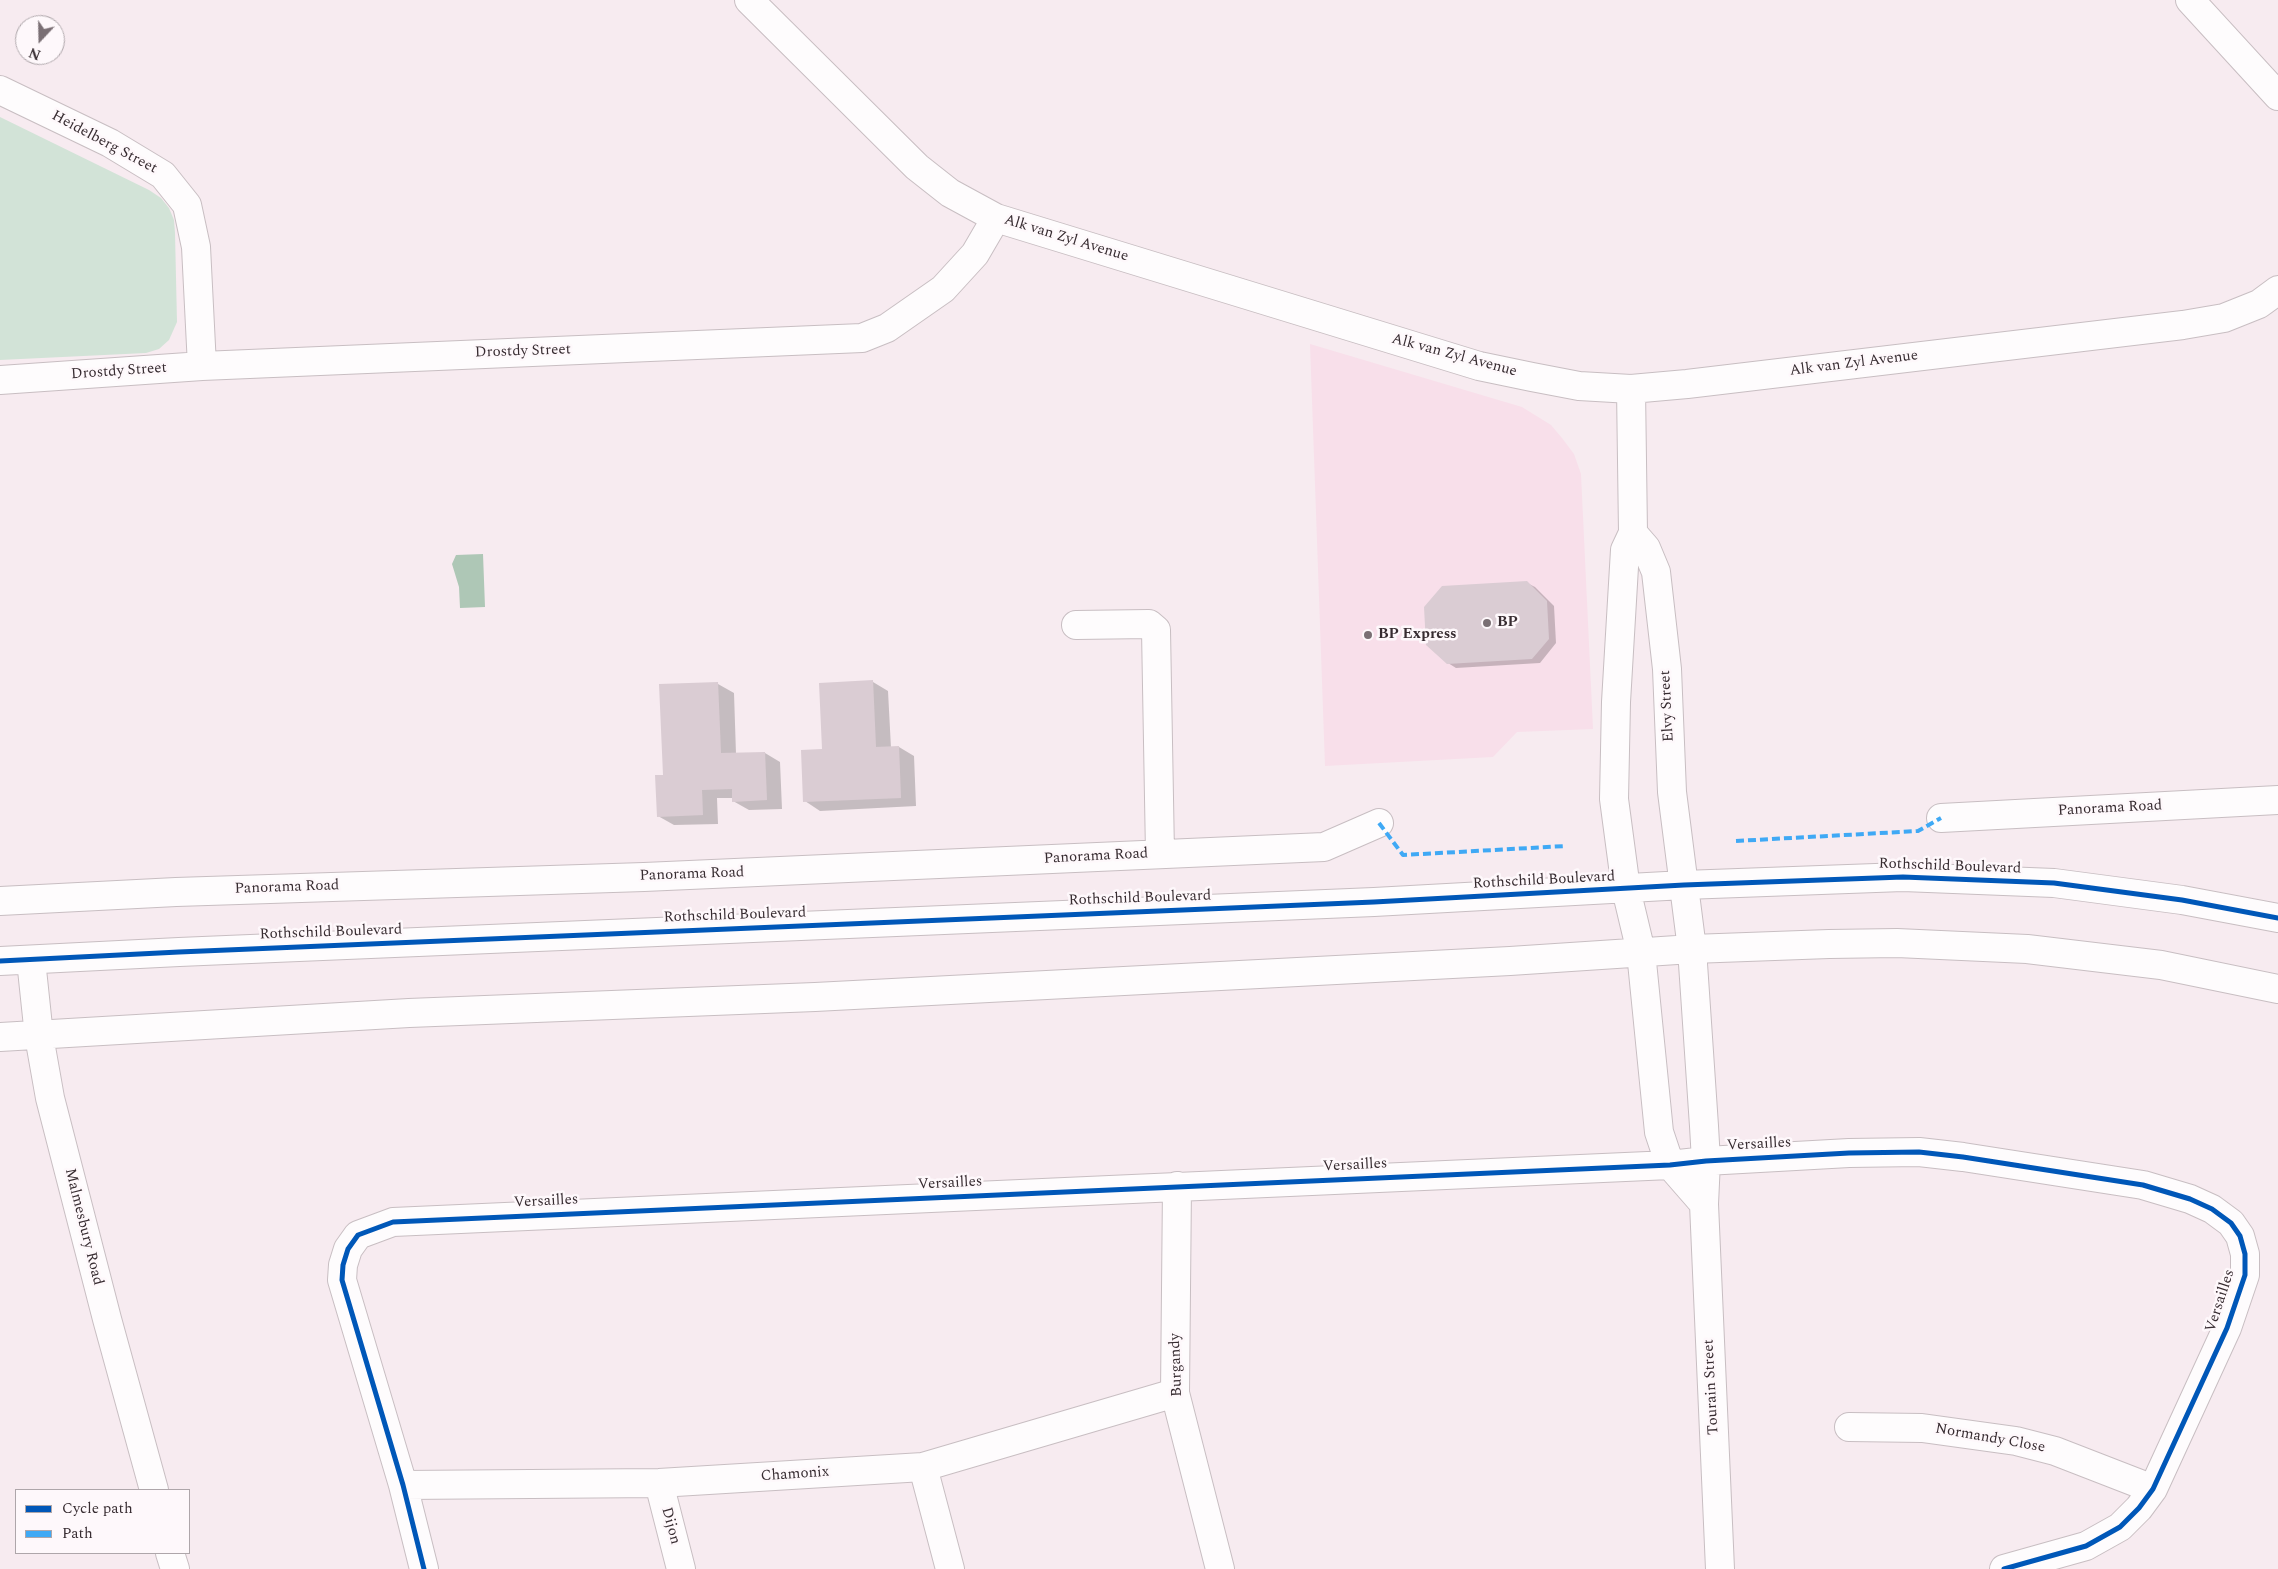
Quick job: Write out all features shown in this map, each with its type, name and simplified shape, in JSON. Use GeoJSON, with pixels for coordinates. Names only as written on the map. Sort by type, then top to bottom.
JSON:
{"type":"FeatureCollection","features":[{"type":"Feature","properties":{"kind":"street","name":"Alk van Zyl Avenue"},"geometry":{"type":"LineString","coordinates":[[749,0],[918,167],[950,193],[996,218],[1479,366],[1579,386],[1631,388],[1687,384],[2183,325],[2224,318],[2259,304],[2278,290]]}},
{"type":"Feature","properties":{"kind":"street"},"geometry":{"type":"LineString","coordinates":[[2190,0],[2278,96]]}},
{"type":"Feature","properties":{"kind":"street","name":"Heidelberg Street"},"geometry":{"type":"LineString","coordinates":[[0,90],[110,143],[162,175],[187,205],[196,247],[202,366]]}},
{"type":"Feature","properties":{"kind":"street","name":"Drostdy Street"},"geometry":{"type":"LineString","coordinates":[[0,380],[202,366],[862,338],[887,328],[943,289],[975,254],[996,218]]}},
{"type":"Feature","properties":{"kind":"street"},"geometry":{"type":"LineString","coordinates":[[1631,388],[1633,533],[1625,550],[1616,702],[1614,789],[1626,889],[1641,952],[1659,1132],[1670,1165],[1704,1204]]}},
{"type":"Feature","properties":{"kind":"street","name":"Elvy Street"},"geometry":{"type":"LineString","coordinates":[[1633,533],[1646,548],[1656,572],[1667,669],[1672,792],[1692,949]]}},
{"type":"Feature","properties":{"kind":"street"},"geometry":{"type":"LineString","coordinates":[[1076,625],[1149,624],[1156,630],[1160,854]]}},
{"type":"Feature","properties":{"kind":"street","name":"Panorama Road"},"geometry":{"type":"LineString","coordinates":[[1941,818],[2278,800]]}},
{"type":"Feature","properties":{"kind":"street","name":"Panorama Road"},"geometry":{"type":"LineString","coordinates":[[0,901],[176,892],[654,876],[1324,847],[1379,823]]}},
{"type":"Feature","properties":{"kind":"street","name":"Rothschild Boulevard"},"geometry":{"type":"LineString","coordinates":[[0,962],[179,952],[1364,902],[1684,885],[1902,877],[2054,883],[2182,900],[2278,918]]}},
{"type":"Feature","properties":{"kind":"street"},"geometry":{"type":"LineString","coordinates":[[0,1037],[399,1014],[805,997],[1692,949],[1897,943],[2027,949],[2161,966],[2278,989]]}},
{"type":"Feature","properties":{"kind":"street","name":"Tourain Street"},"geometry":{"type":"LineString","coordinates":[[1692,949],[1706,1161],[1704,1204],[1720,1569]]}},
{"type":"Feature","properties":{"kind":"street","name":"Malmesbury Road"},"geometry":{"type":"LineString","coordinates":[[32,960],[39,1036],[50,1098],[154,1489]]}},
{"type":"Feature","properties":{"kind":"street","name":"Versailles"},"geometry":{"type":"LineString","coordinates":[[424,1569],[403,1485],[342,1280],[343,1265],[348,1249],[358,1235],[374,1227],[393,1222],[1670,1165],[1706,1161],[1919,1152],[2144,1185],[2190,1199],[2212,1209],[2231,1223],[2240,1236],[2245,1254],[2245,1275],[2227,1328],[2153,1489],[2139,1508],[2107,1536],[2086,1546],[2004,1569]]}},
{"type":"Feature","properties":{"kind":"street","name":"Burgandy"},"geometry":{"type":"LineString","coordinates":[[1177,1186],[1176,1393],[1220,1569]]}},
{"type":"Feature","properties":{"kind":"street","name":"Chamonix"},"geometry":{"type":"LineString","coordinates":[[403,1485],[659,1483],[923,1467],[1176,1393]]}},
{"type":"Feature","properties":{"kind":"street","name":"Normandy Close"},"geometry":{"type":"LineString","coordinates":[[1849,1426],[1922,1428],[2016,1441],[2055,1451],[2153,1489]]}},
{"type":"Feature","properties":{"kind":"street"},"geometry":{"type":"LineString","coordinates":[[923,1467],[950,1569]]}},
{"type":"Feature","properties":{"kind":"street","name":"Dijon"},"geometry":{"type":"LineString","coordinates":[[659,1483],[682,1569]]}},
{"type":"Feature","properties":{"kind":"street"},"geometry":{"type":"LineString","coordinates":[[170,1554],[175,1569]]}},
{"type":"Feature","properties":{"kind":"shaded area"},"geometry":{"type":"Polygon","coordinates":[[[0,117],[149,190],[161,198],[169,208],[174,220],[175,233],[177,322],[169,340],[159,349],[146,353],[0,360],[0,117]]]}},
{"type":"Feature","properties":{"kind":"shaded area"},"geometry":{"type":"Polygon","coordinates":[[[1310,344],[1522,407],[1551,425],[1574,454],[1581,474],[1593,729],[1517,732],[1493,757],[1325,766],[1310,344]]]}},
{"type":"Feature","properties":{"kind":"shaded area"},"geometry":{"type":"Polygon","coordinates":[[[483,554],[485,607],[460,608],[459,587],[452,564],[456,555],[483,554]]]}},
{"type":"Feature","properties":{"kind":"building"},"geometry":{"type":"Polygon","coordinates":[[[1527,581],[1547,601],[1549,639],[1532,659],[1447,664],[1426,645],[1424,607],[1442,586],[1527,581]]]}},
{"type":"Feature","properties":{"kind":"building"},"geometry":{"type":"Polygon","coordinates":[[[873,680],[876,747],[899,746],[901,798],[803,802],[801,750],[822,749],[819,683],[873,680]]]}},
{"type":"Feature","properties":{"kind":"building"},"geometry":{"type":"Polygon","coordinates":[[[718,682],[721,753],[765,752],[767,800],[732,802],[732,789],[702,790],[703,815],[657,817],[655,775],[663,775],[659,684],[718,682]]]}},
{"type":"Feature","properties":{"kind":"marked path"},"geometry":{"type":"LineString","coordinates":[[1736,841],[1918,831],[1941,818]]}},
{"type":"Feature","properties":{"kind":"marked path"},"geometry":{"type":"LineString","coordinates":[[1379,823],[1403,855],[1566,846]]}},
{"type":"Feature","properties":{"kind":"cycle path"},"geometry":{"type":"LineString","coordinates":[[0,961],[1374,902],[1684,885],[1903,877],[2054,883],[2182,900],[2278,918]]}},
{"type":"Feature","properties":{"kind":"cycle path"},"geometry":{"type":"LineString","coordinates":[[424,1569],[403,1485],[342,1280],[343,1265],[348,1249],[358,1235],[393,1222],[1670,1165],[1706,1161],[1849,1153],[1919,1152],[2143,1185],[2190,1199],[2212,1209],[2231,1223],[2240,1236],[2245,1254],[2245,1275],[2227,1328],[2153,1489],[2139,1508],[2120,1527],[2086,1546],[2004,1569]]}},
{"type":"Feature","properties":{"kind":"place","name":"BP"},"geometry":{"type":"Point","coordinates":[1487,623]}},
{"type":"Feature","properties":{"kind":"place","name":"BP Express"},"geometry":{"type":"Point","coordinates":[1368,635]}}]}
